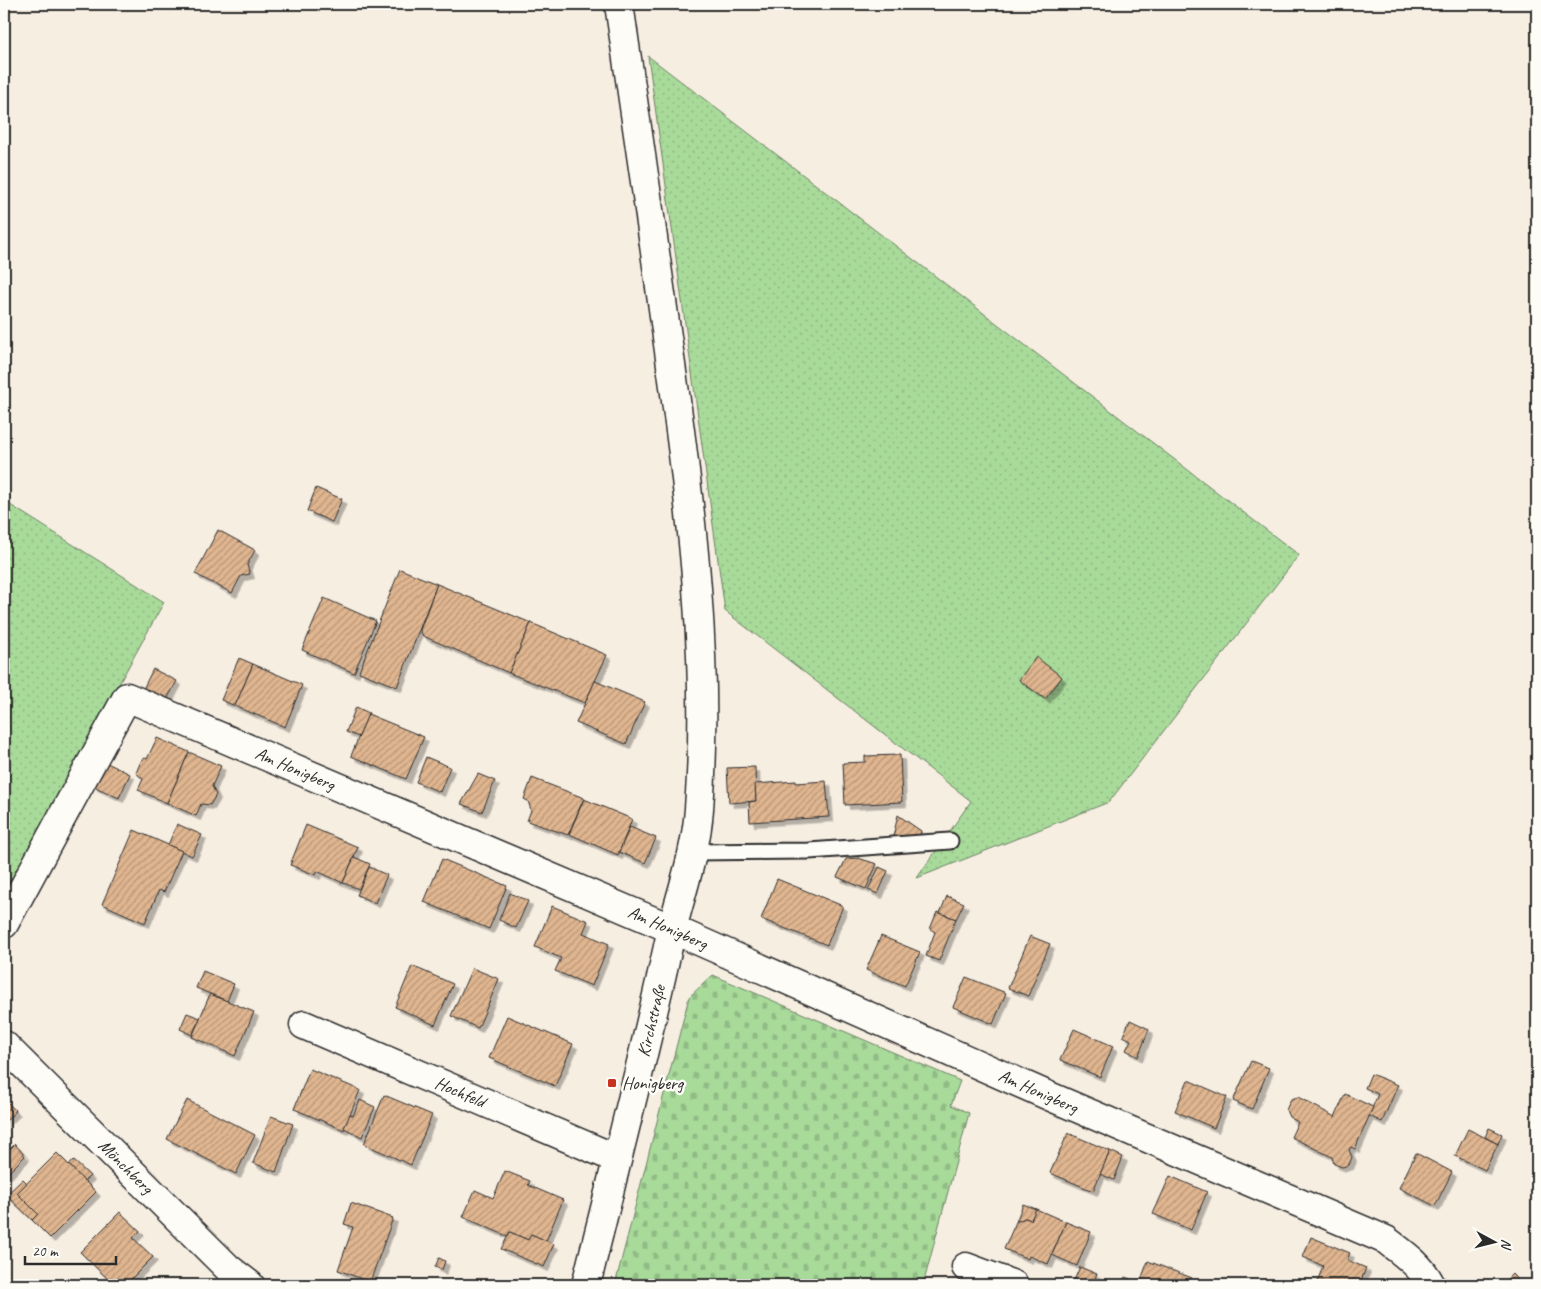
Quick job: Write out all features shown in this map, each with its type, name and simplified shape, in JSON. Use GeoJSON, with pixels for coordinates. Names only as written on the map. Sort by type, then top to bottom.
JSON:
{"type":"FeatureCollection","features":[{"type":"Feature","properties":{"kind":"street","name":"Kirchstraße"},"geometry":{"type":"LineString","coordinates":[[586,1285],[636,1089],[672,929],[692,852],[699,812],[702,679],[691,524],[652,230],[619,4]]}},
{"type":"Feature","properties":{"kind":"street","name":"Am Honigberg"},"geometry":{"type":"LineString","coordinates":[[4,924],[127,697],[672,929],[1049,1096],[1386,1240],[1408,1257],[1425,1282]]}},
{"type":"Feature","properties":{"kind":"street","name":"Hochfeld"},"geometry":{"type":"LineString","coordinates":[[304,1025],[617,1159]]}},
{"type":"Feature","properties":{"kind":"street","name":"Mönchberg"},"geometry":{"type":"LineString","coordinates":[[4,1045],[245,1284]]}},
{"type":"Feature","properties":{"kind":"street"},"geometry":{"type":"LineString","coordinates":[[966,1267],[1014,1285]]}},
{"type":"Feature","properties":{"kind":"lane"},"geometry":{"type":"LineString","coordinates":[[692,852],[809,851],[950,841]]}},
{"type":"Feature","properties":{"kind":"green space"},"geometry":{"type":"Polygon","coordinates":[[[648,56],[1299,555],[1109,802],[917,878],[971,801],[725,611],[648,56]]]}},
{"type":"Feature","properties":{"kind":"green space"},"geometry":{"type":"Polygon","coordinates":[[[4,501],[164,602],[4,893],[4,501]]]}},
{"type":"Feature","properties":{"kind":"green space"},"geometry":{"type":"Polygon","coordinates":[[[713,975],[960,1081],[951,1105],[969,1113],[923,1285],[615,1285],[689,997],[713,975]]]}},
{"type":"Feature","properties":{"kind":"building"},"geometry":{"type":"Polygon","coordinates":[[[316,488],[342,499],[332,522],[307,511],[316,488]]]}},
{"type":"Feature","properties":{"kind":"building"},"geometry":{"type":"Polygon","coordinates":[[[218,530],[255,550],[247,565],[250,574],[241,576],[232,593],[195,574],[218,530]]]}},
{"type":"Feature","properties":{"kind":"building"},"geometry":{"type":"Polygon","coordinates":[[[400,569],[437,584],[397,687],[359,672],[400,569]]]}},
{"type":"Feature","properties":{"kind":"building"},"geometry":{"type":"Polygon","coordinates":[[[437,584],[531,623],[509,673],[423,636],[420,630],[437,584]]]}},
{"type":"Feature","properties":{"kind":"building"},"geometry":{"type":"Polygon","coordinates":[[[324,598],[376,621],[354,673],[302,650],[324,598]]]}},
{"type":"Feature","properties":{"kind":"building"},"geometry":{"type":"Polygon","coordinates":[[[531,623],[607,655],[585,703],[509,673],[531,623]]]}},
{"type":"Feature","properties":{"kind":"building"},"geometry":{"type":"Polygon","coordinates":[[[1036,657],[1062,677],[1045,699],[1019,680],[1036,657]]]}},
{"type":"Feature","properties":{"kind":"building"},"geometry":{"type":"Polygon","coordinates":[[[239,658],[253,664],[235,706],[221,700],[239,658]]]}},
{"type":"Feature","properties":{"kind":"building"},"geometry":{"type":"Polygon","coordinates":[[[253,664],[302,685],[285,727],[235,706],[253,664]]]}},
{"type":"Feature","properties":{"kind":"building"},"geometry":{"type":"Polygon","coordinates":[[[153,669],[177,681],[165,703],[142,691],[153,669]]]}},
{"type":"Feature","properties":{"kind":"building"},"geometry":{"type":"Polygon","coordinates":[[[595,681],[645,702],[626,744],[576,723],[595,681]]]}},
{"type":"Feature","properties":{"kind":"building"},"geometry":{"type":"Polygon","coordinates":[[[356,707],[369,713],[359,737],[346,732],[356,707]]]}},
{"type":"Feature","properties":{"kind":"building"},"geometry":{"type":"Polygon","coordinates":[[[368,714],[424,737],[406,779],[351,756],[368,714]]]}},
{"type":"Feature","properties":{"kind":"building"},"geometry":{"type":"Polygon","coordinates":[[[157,738],[189,752],[167,803],[138,790],[143,779],[136,773],[141,761],[145,758],[147,759],[157,738]]]}},
{"type":"Feature","properties":{"kind":"building"},"geometry":{"type":"Polygon","coordinates":[[[189,752],[221,766],[212,786],[216,795],[210,805],[201,804],[196,816],[167,803],[189,752]]]}},
{"type":"Feature","properties":{"kind":"building"},"geometry":{"type":"Polygon","coordinates":[[[900,755],[902,802],[845,805],[843,763],[865,762],[865,756],[900,755]]]}},
{"type":"Feature","properties":{"kind":"building"},"geometry":{"type":"Polygon","coordinates":[[[426,757],[450,767],[440,792],[416,782],[426,757]]]}},
{"type":"Feature","properties":{"kind":"building"},"geometry":{"type":"Polygon","coordinates":[[[105,762],[130,774],[119,798],[93,786],[105,762]]]}},
{"type":"Feature","properties":{"kind":"building"},"geometry":{"type":"Polygon","coordinates":[[[755,767],[756,801],[729,803],[727,768],[755,767]]]}},
{"type":"Feature","properties":{"kind":"building"},"geometry":{"type":"Polygon","coordinates":[[[478,774],[495,781],[482,812],[461,804],[478,774]]]}},
{"type":"Feature","properties":{"kind":"building"},"geometry":{"type":"Polygon","coordinates":[[[532,778],[584,798],[568,835],[527,821],[531,810],[528,801],[524,799],[532,778]]]}},
{"type":"Feature","properties":{"kind":"building"},"geometry":{"type":"Polygon","coordinates":[[[796,781],[796,783],[826,781],[829,817],[750,822],[749,802],[756,801],[755,784],[796,781]]]}},
{"type":"Feature","properties":{"kind":"building"},"geometry":{"type":"Polygon","coordinates":[[[584,799],[632,819],[618,855],[569,834],[584,799]]]}},
{"type":"Feature","properties":{"kind":"building"},"geometry":{"type":"Polygon","coordinates":[[[898,815],[921,831],[920,836],[893,837],[898,815]]]}},
{"type":"Feature","properties":{"kind":"building"},"geometry":{"type":"Polygon","coordinates":[[[177,824],[202,835],[192,856],[168,845],[177,824]]]}},
{"type":"Feature","properties":{"kind":"building"},"geometry":{"type":"Polygon","coordinates":[[[306,825],[358,847],[343,883],[317,871],[316,875],[290,865],[306,825]]]}},
{"type":"Feature","properties":{"kind":"building"},"geometry":{"type":"Polygon","coordinates":[[[630,827],[656,838],[645,863],[619,852],[630,827]]]}},
{"type":"Feature","properties":{"kind":"building"},"geometry":{"type":"Polygon","coordinates":[[[134,830],[182,851],[164,892],[159,890],[145,923],[102,904],[134,830]]]}},
{"type":"Feature","properties":{"kind":"building"},"geometry":{"type":"Polygon","coordinates":[[[354,857],[370,864],[359,889],[343,883],[354,857]]]}},
{"type":"Feature","properties":{"kind":"building"},"geometry":{"type":"Polygon","coordinates":[[[858,858],[877,864],[866,889],[837,877],[846,859],[858,858]]]}},
{"type":"Feature","properties":{"kind":"building"},"geometry":{"type":"Polygon","coordinates":[[[442,859],[507,886],[489,929],[424,902],[442,859]]]}},
{"type":"Feature","properties":{"kind":"building"},"geometry":{"type":"Polygon","coordinates":[[[369,867],[387,875],[375,903],[357,895],[369,867]]]}},
{"type":"Feature","properties":{"kind":"building"},"geometry":{"type":"Polygon","coordinates":[[[879,867],[888,871],[878,894],[868,890],[879,867]]]}},
{"type":"Feature","properties":{"kind":"building"},"geometry":{"type":"Polygon","coordinates":[[[777,879],[843,906],[827,945],[761,919],[777,879]]]}},
{"type":"Feature","properties":{"kind":"building"},"geometry":{"type":"Polygon","coordinates":[[[510,893],[528,901],[516,928],[499,920],[510,893]]]}},
{"type":"Feature","properties":{"kind":"building"},"geometry":{"type":"Polygon","coordinates":[[[947,896],[964,903],[956,919],[940,913],[947,896]]]}},
{"type":"Feature","properties":{"kind":"building"},"geometry":{"type":"Polygon","coordinates":[[[552,906],[588,921],[583,933],[609,944],[592,986],[555,971],[561,958],[535,947],[552,906]]]}},
{"type":"Feature","properties":{"kind":"building"},"geometry":{"type":"Polygon","coordinates":[[[937,912],[956,919],[939,961],[926,956],[935,932],[930,929],[937,912]]]}},
{"type":"Feature","properties":{"kind":"building"},"geometry":{"type":"Polygon","coordinates":[[[881,936],[920,952],[905,986],[866,970],[881,936]]]}},
{"type":"Feature","properties":{"kind":"building"},"geometry":{"type":"Polygon","coordinates":[[[1030,936],[1050,944],[1028,996],[1008,988],[1030,936]]]}},
{"type":"Feature","properties":{"kind":"building"},"geometry":{"type":"Polygon","coordinates":[[[412,966],[453,984],[435,1025],[395,1007],[412,966]]]}},
{"type":"Feature","properties":{"kind":"building"},"geometry":{"type":"Polygon","coordinates":[[[472,968],[499,979],[478,1028],[451,1016],[472,968]]]}},
{"type":"Feature","properties":{"kind":"building"},"geometry":{"type":"Polygon","coordinates":[[[203,971],[234,984],[227,1001],[196,988],[203,971]]]}},
{"type":"Feature","properties":{"kind":"building"},"geometry":{"type":"Polygon","coordinates":[[[966,977],[1006,993],[993,1024],[953,1007],[966,977]]]}},
{"type":"Feature","properties":{"kind":"building"},"geometry":{"type":"Polygon","coordinates":[[[210,994],[254,1012],[235,1056],[192,1037],[210,994]]]}},
{"type":"Feature","properties":{"kind":"building"},"geometry":{"type":"Polygon","coordinates":[[[187,1013],[200,1018],[192,1035],[180,1029],[187,1013]]]}},
{"type":"Feature","properties":{"kind":"building"},"geometry":{"type":"Polygon","coordinates":[[[507,1016],[573,1044],[555,1086],[489,1058],[507,1016]]]}},
{"type":"Feature","properties":{"kind":"building"},"geometry":{"type":"Polygon","coordinates":[[[1130,1020],[1149,1029],[1138,1057],[1126,1050],[1131,1040],[1123,1036],[1130,1020]]]}},
{"type":"Feature","properties":{"kind":"building"},"geometry":{"type":"Polygon","coordinates":[[[1074,1029],[1113,1046],[1100,1077],[1060,1060],[1074,1029]]]}},
{"type":"Feature","properties":{"kind":"building"},"geometry":{"type":"Polygon","coordinates":[[[1251,1061],[1269,1068],[1252,1109],[1233,1101],[1251,1061]]]}},
{"type":"Feature","properties":{"kind":"building"},"geometry":{"type":"Polygon","coordinates":[[[310,1069],[360,1090],[344,1130],[294,1109],[310,1069]]]}},
{"type":"Feature","properties":{"kind":"building"},"geometry":{"type":"Polygon","coordinates":[[[1371,1074],[1398,1085],[1382,1122],[1369,1116],[1378,1094],[1365,1088],[1371,1074]]]}},
{"type":"Feature","properties":{"kind":"building"},"geometry":{"type":"Polygon","coordinates":[[[1188,1080],[1227,1097],[1214,1128],[1175,1111],[1188,1080]]]}},
{"type":"Feature","properties":{"kind":"building"},"geometry":{"type":"Polygon","coordinates":[[[1345,1094],[1373,1107],[1355,1149],[1351,1147],[1349,1150],[1352,1157],[1349,1165],[1342,1167],[1334,1164],[1332,1157],[1291,1137],[1298,1122],[1289,1117],[1286,1110],[1291,1099],[1298,1097],[1335,1117],[1345,1094]]]}},
{"type":"Feature","properties":{"kind":"building"},"geometry":{"type":"Polygon","coordinates":[[[384,1095],[432,1115],[411,1165],[364,1144],[384,1095]]]}},
{"type":"Feature","properties":{"kind":"building"},"geometry":{"type":"Polygon","coordinates":[[[4,1099],[16,1111],[4,1123],[4,1099]]]}},
{"type":"Feature","properties":{"kind":"building"},"geometry":{"type":"Polygon","coordinates":[[[187,1100],[255,1135],[236,1174],[167,1139],[187,1100]]]}},
{"type":"Feature","properties":{"kind":"building"},"geometry":{"type":"Polygon","coordinates":[[[360,1100],[375,1107],[362,1137],[344,1128],[350,1114],[353,1116],[360,1100]]]}},
{"type":"Feature","properties":{"kind":"building"},"geometry":{"type":"Polygon","coordinates":[[[271,1116],[293,1124],[276,1172],[253,1163],[271,1116]]]}},
{"type":"Feature","properties":{"kind":"building"},"geometry":{"type":"Polygon","coordinates":[[[1489,1128],[1502,1134],[1498,1144],[1485,1137],[1489,1128]]]}},
{"type":"Feature","properties":{"kind":"building"},"geometry":{"type":"Polygon","coordinates":[[[1468,1129],[1498,1144],[1485,1170],[1455,1156],[1468,1129]]]}},
{"type":"Feature","properties":{"kind":"building"},"geometry":{"type":"Polygon","coordinates":[[[1068,1133],[1110,1151],[1093,1191],[1050,1173],[1068,1133]]]}},
{"type":"Feature","properties":{"kind":"building"},"geometry":{"type":"Polygon","coordinates":[[[15,1144],[25,1156],[4,1177],[4,1155],[15,1144]]]}},
{"type":"Feature","properties":{"kind":"building"},"geometry":{"type":"Polygon","coordinates":[[[1110,1151],[1123,1157],[1114,1180],[1100,1174],[1110,1151]]]}},
{"type":"Feature","properties":{"kind":"building"},"geometry":{"type":"Polygon","coordinates":[[[57,1153],[96,1192],[50,1238],[32,1220],[38,1214],[17,1193],[57,1153]]]}},
{"type":"Feature","properties":{"kind":"building"},"geometry":{"type":"Polygon","coordinates":[[[1416,1153],[1452,1172],[1435,1206],[1399,1188],[1416,1153]]]}},
{"type":"Feature","properties":{"kind":"building"},"geometry":{"type":"Polygon","coordinates":[[[73,1160],[90,1176],[84,1181],[69,1165],[73,1160]]]}},
{"type":"Feature","properties":{"kind":"building"},"geometry":{"type":"Polygon","coordinates":[[[505,1171],[530,1181],[528,1185],[563,1200],[546,1241],[531,1234],[528,1240],[510,1232],[507,1236],[463,1217],[475,1190],[493,1198],[505,1171]]]}},
{"type":"Feature","properties":{"kind":"building"},"geometry":{"type":"Polygon","coordinates":[[[1170,1176],[1207,1192],[1191,1230],[1153,1214],[1170,1176]]]}},
{"type":"Feature","properties":{"kind":"building"},"geometry":{"type":"Polygon","coordinates":[[[23,1179],[27,1183],[17,1193],[38,1214],[32,1220],[6,1195],[23,1179]]]}},
{"type":"Feature","properties":{"kind":"building"},"geometry":{"type":"Polygon","coordinates":[[[351,1203],[393,1218],[370,1282],[338,1270],[353,1227],[344,1224],[351,1203]]]}},
{"type":"Feature","properties":{"kind":"building"},"geometry":{"type":"Polygon","coordinates":[[[1023,1204],[1036,1209],[1031,1220],[1025,1218],[1016,1222],[1023,1204]]]}},
{"type":"Feature","properties":{"kind":"building"},"geometry":{"type":"Polygon","coordinates":[[[1036,1209],[1066,1222],[1048,1264],[1029,1256],[1028,1259],[1004,1249],[1016,1222],[1025,1218],[1031,1220],[1036,1209]]]}},
{"type":"Feature","properties":{"kind":"building"},"geometry":{"type":"Polygon","coordinates":[[[120,1212],[140,1231],[133,1238],[153,1257],[125,1285],[114,1285],[80,1252],[120,1212]]]}},
{"type":"Feature","properties":{"kind":"building"},"geometry":{"type":"Polygon","coordinates":[[[1066,1222],[1091,1232],[1077,1266],[1052,1255],[1066,1222]]]}},
{"type":"Feature","properties":{"kind":"building"},"geometry":{"type":"Polygon","coordinates":[[[510,1232],[528,1240],[531,1234],[554,1244],[544,1267],[501,1249],[510,1232]]]}},
{"type":"Feature","properties":{"kind":"building"},"geometry":{"type":"Polygon","coordinates":[[[1311,1237],[1350,1253],[1347,1260],[1366,1268],[1359,1285],[1316,1285],[1323,1266],[1303,1257],[1311,1237]]]}},
{"type":"Feature","properties":{"kind":"building"},"geometry":{"type":"Polygon","coordinates":[[[439,1258],[445,1261],[442,1270],[435,1267],[439,1258]]]}},
{"type":"Feature","properties":{"kind":"building"},"geometry":{"type":"Polygon","coordinates":[[[1148,1261],[1192,1278],[1189,1285],[1139,1285],[1148,1261]]]}},
{"type":"Feature","properties":{"kind":"building"},"geometry":{"type":"Polygon","coordinates":[[[1080,1267],[1097,1274],[1092,1285],[1072,1285],[1080,1267]]]}},
{"type":"Feature","properties":{"kind":"building"},"geometry":{"type":"Polygon","coordinates":[[[1512,1274],[1522,1285],[1501,1285],[1512,1274]]]}},
{"type":"Feature","properties":{"kind":"building"},"geometry":{"type":"Polygon","coordinates":[[[1125,1277],[1140,1283],[1139,1285],[1121,1285],[1125,1277]]]}},
{"type":"Feature","properties":{"kind":"place","name":"Honigberg"},"geometry":{"type":"Point","coordinates":[612,1083]}}]}
